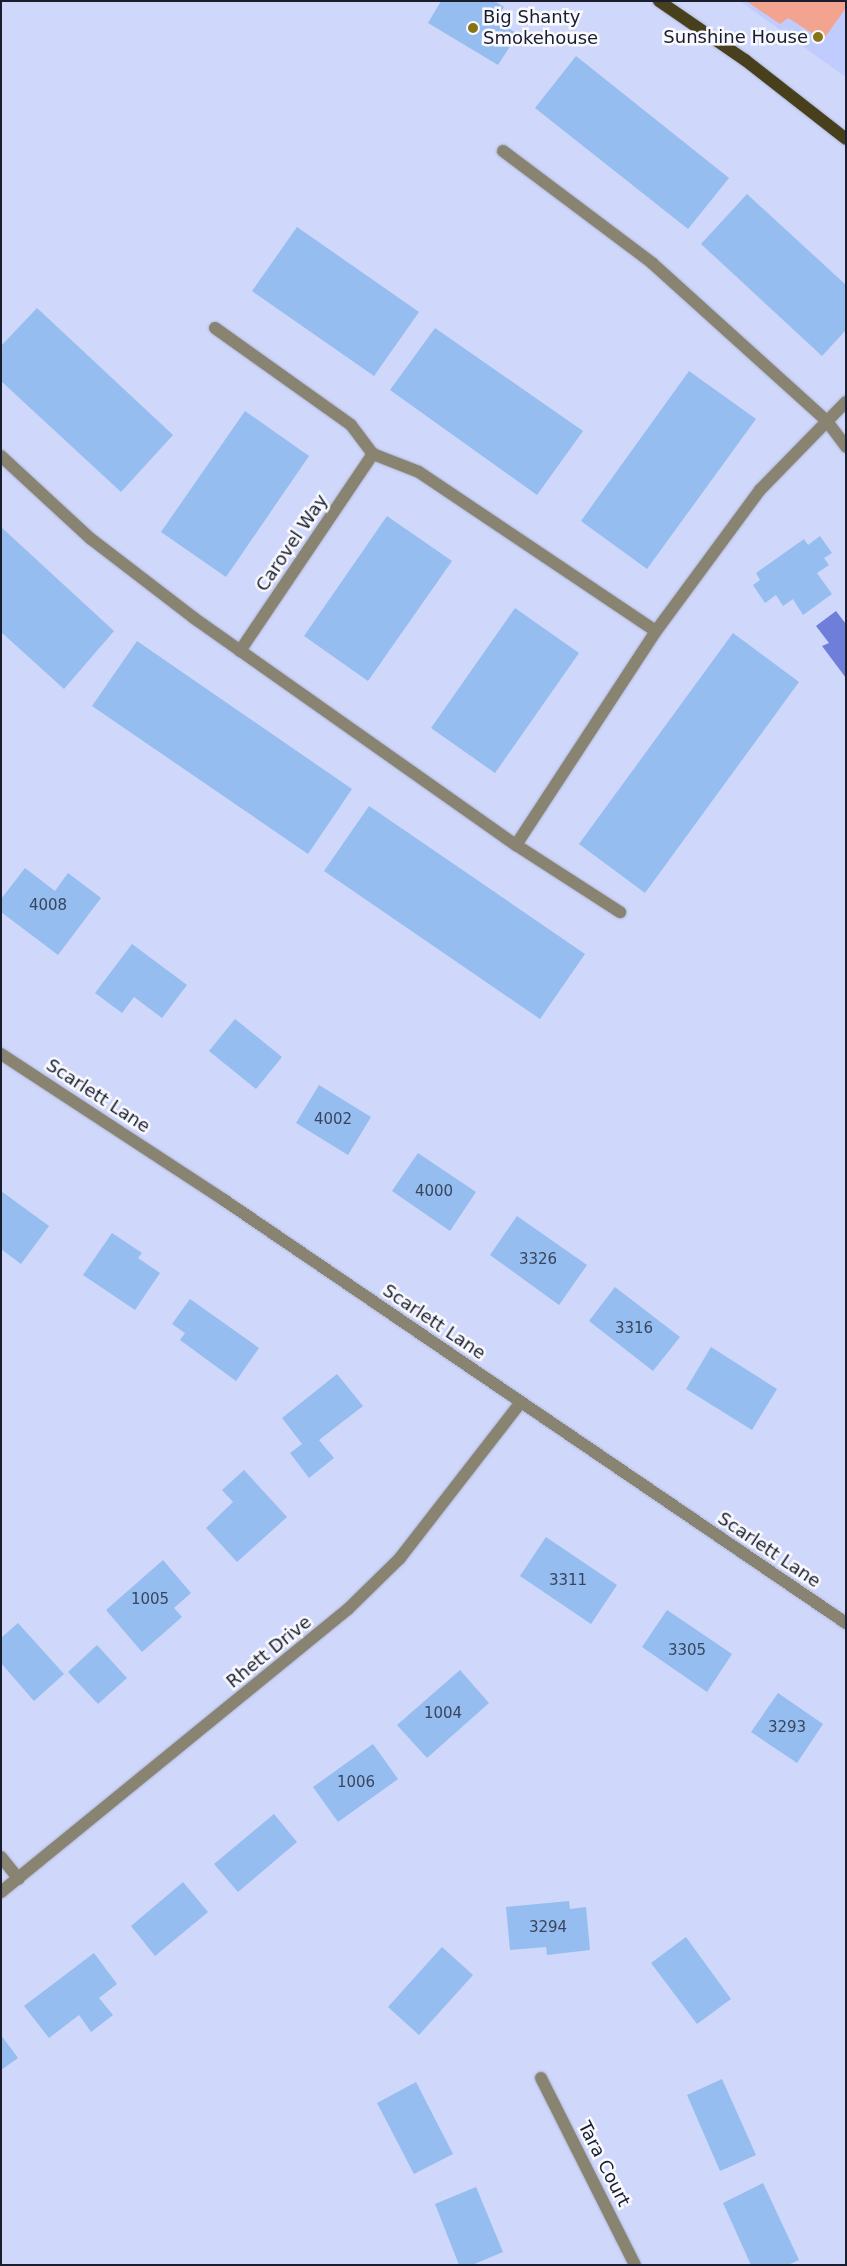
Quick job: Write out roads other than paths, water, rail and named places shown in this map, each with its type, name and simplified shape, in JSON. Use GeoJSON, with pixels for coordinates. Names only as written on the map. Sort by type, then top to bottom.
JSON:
{"type":"FeatureCollection","features":[{"type":"Feature","properties":{"kind":"main road"},"geometry":{"type":"LineString","coordinates":[[659,1],[745,60],[846,139]]}},
{"type":"Feature","properties":{"kind":"street"},"geometry":{"type":"LineString","coordinates":[[503,151],[652,263],[826,420],[846,447]]}},
{"type":"Feature","properties":{"kind":"street"},"geometry":{"type":"LineString","coordinates":[[215,328],[351,425],[373,454],[419,472],[656,632]]}},
{"type":"Feature","properties":{"kind":"street"},"geometry":{"type":"LineString","coordinates":[[516,845],[656,632],[760,490],[826,420],[846,402]]}},
{"type":"Feature","properties":{"kind":"street","name":"Carovel Way"},"geometry":{"type":"LineString","coordinates":[[240,651],[373,454]]}},
{"type":"Feature","properties":{"kind":"street"},"geometry":{"type":"LineString","coordinates":[[1,456],[98,545],[240,651],[516,845],[620,912]]}},
{"type":"Feature","properties":{"kind":"street","name":"Scarlett Lane"},"geometry":{"type":"LineString","coordinates":[[1,1054],[224,1200],[846,1622]]}},
{"type":"Feature","properties":{"kind":"street","name":"Rhett Drive"},"geometry":{"type":"LineString","coordinates":[[1,1892],[348,1609],[406,1552],[521,1402]]}},
{"type":"Feature","properties":{"kind":"street"},"geometry":{"type":"LineString","coordinates":[[1,1857],[19,1879]]}},
{"type":"Feature","properties":{"kind":"street","name":"Tara Court"},"geometry":{"type":"LineString","coordinates":[[541,2078],[635,2265]]}},
{"type":"Feature","properties":{"kind":"water"},"geometry":{"type":"Polygon","coordinates":[[[836,611],[846,624],[846,678],[822,646],[829,643],[816,626],[836,611]]]}},
{"type":"Feature","properties":{"kind":"place","name":"Big Shanty Smokehouse"},"geometry":{"type":"Point","coordinates":[473,28]}},
{"type":"Feature","properties":{"kind":"place","name":"Sunshine House"},"geometry":{"type":"Point","coordinates":[818,37]}}]}
